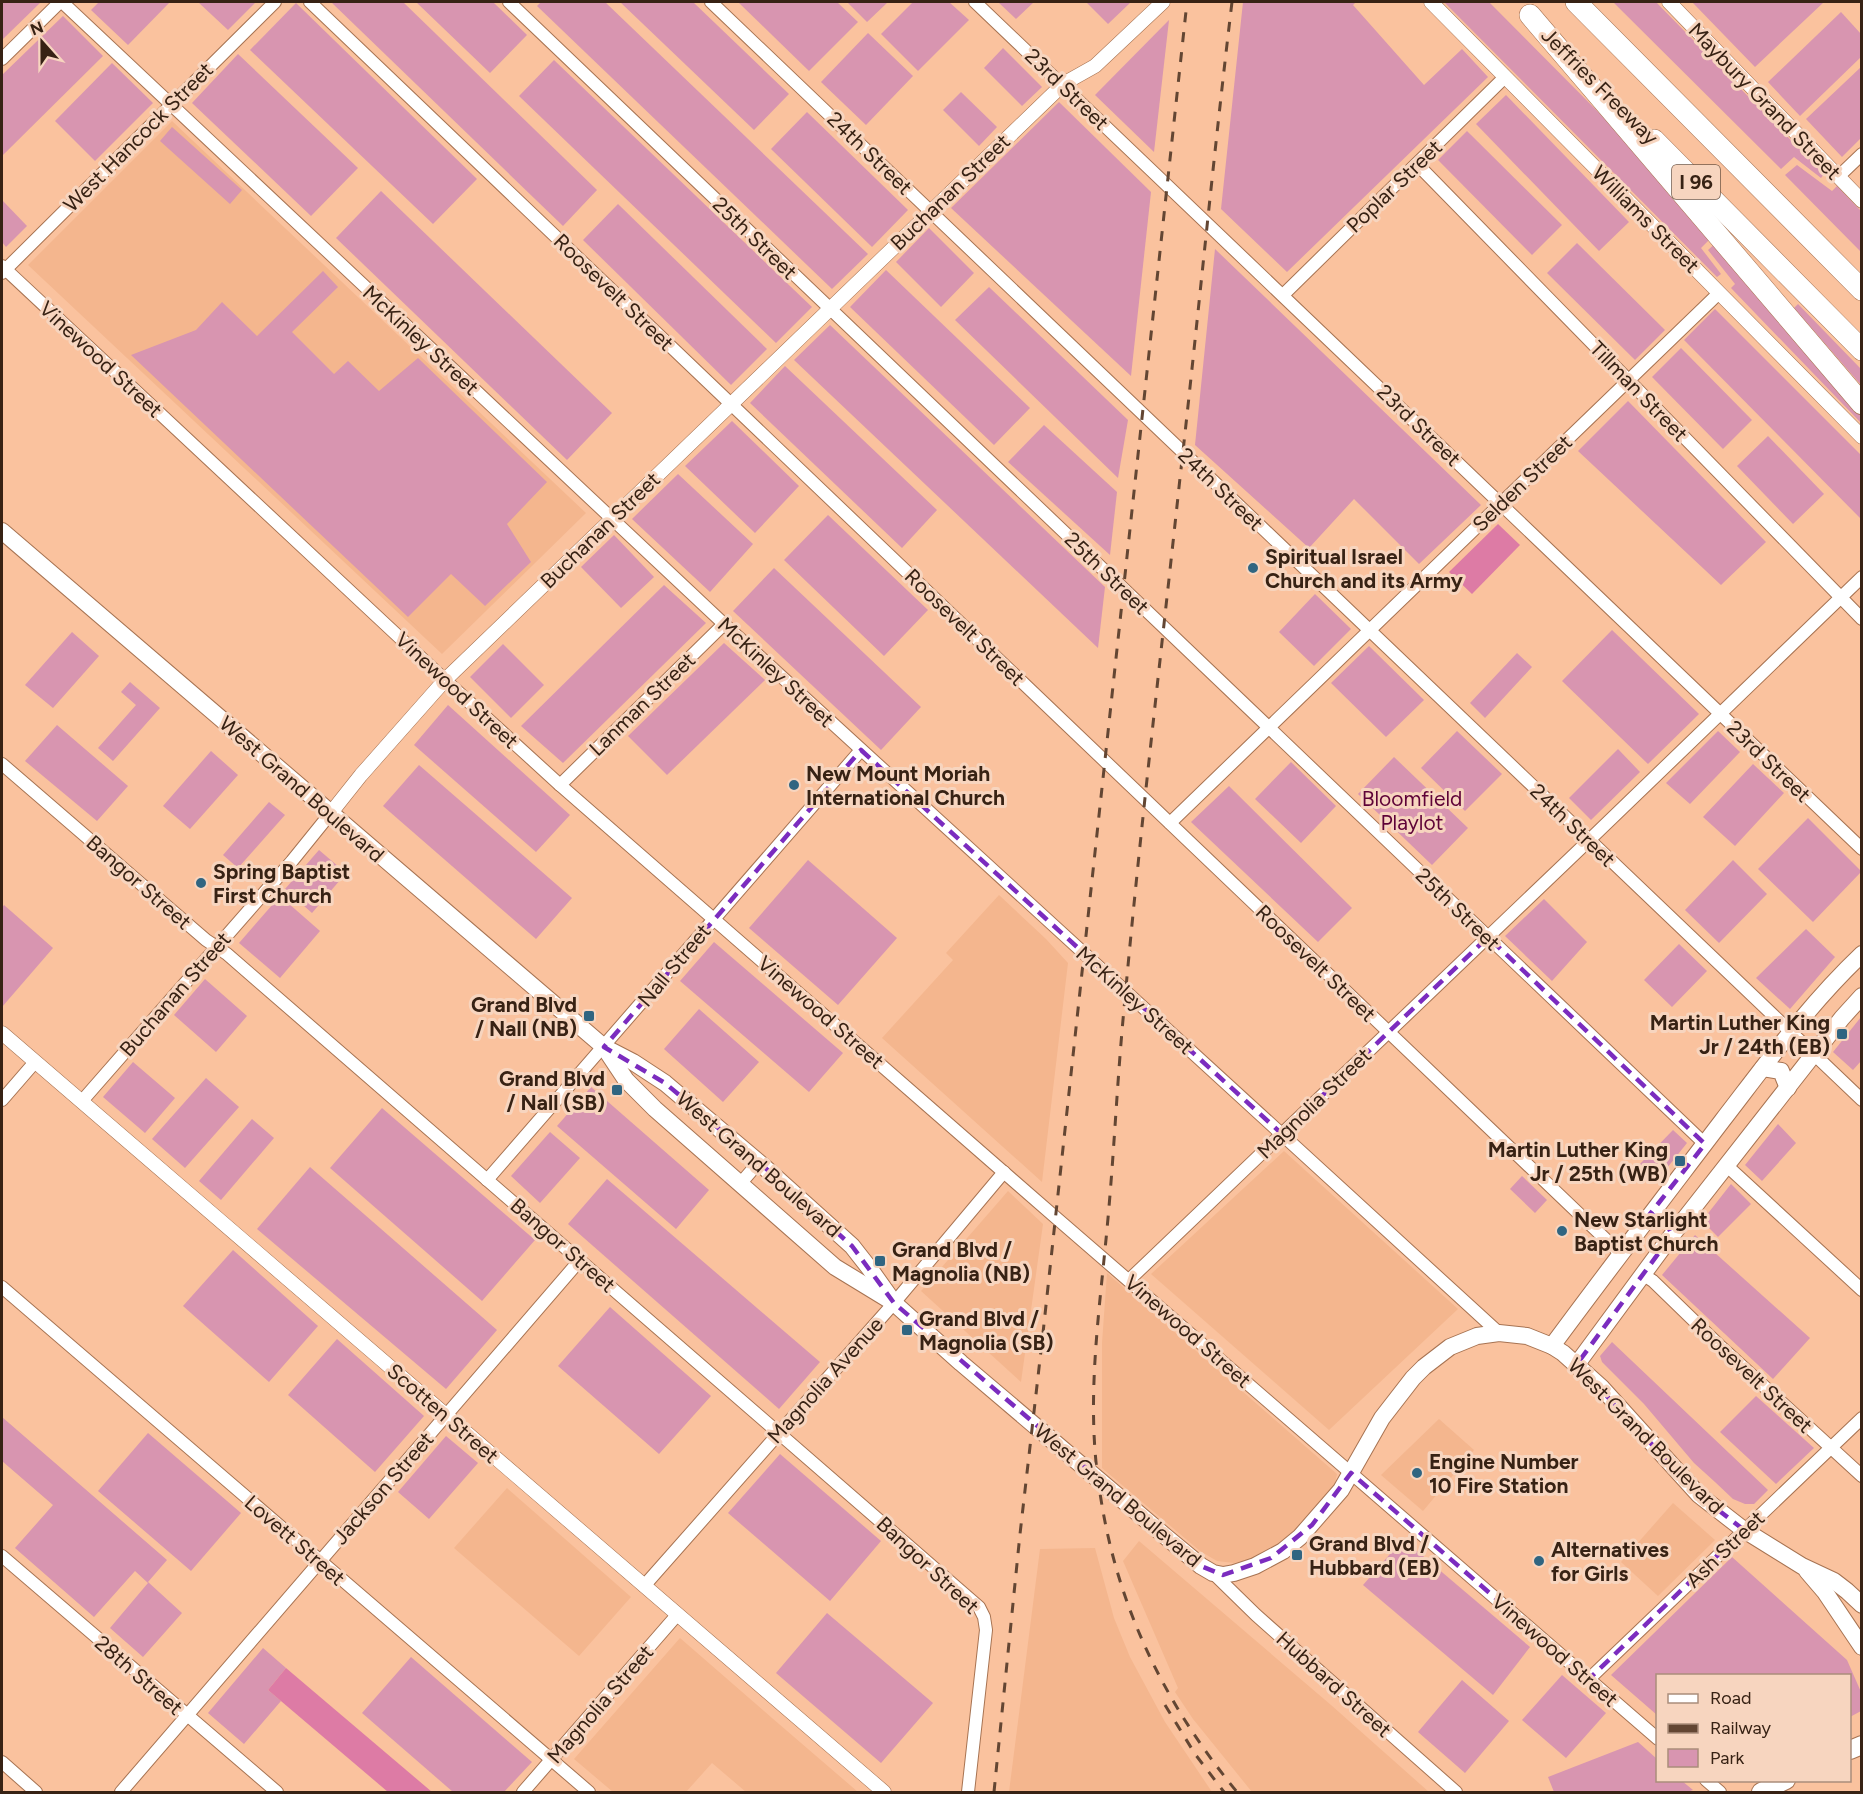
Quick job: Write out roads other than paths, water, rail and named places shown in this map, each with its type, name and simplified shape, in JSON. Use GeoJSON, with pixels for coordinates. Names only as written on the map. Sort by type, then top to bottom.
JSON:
{"type":"FeatureCollection","features":[{"type":"Feature","properties":{"kind":"highway","name":"Jeffries Freeway"},"geometry":{"type":"LineString","coordinates":[[1576,2],[1862,290]]}},
{"type":"Feature","properties":{"kind":"highway","name":"Jeffries Freeway"},"geometry":{"type":"LineString","coordinates":[[1523,8],[1862,350]]}},
{"type":"Feature","properties":{"kind":"highway"},"geometry":{"type":"LineString","coordinates":[[1523,8],[1862,404]]}},
{"type":"Feature","properties":{"kind":"highway"},"geometry":{"type":"LineString","coordinates":[[1809,235],[1862,280]]}},
{"type":"Feature","properties":{"kind":"main road","name":"West Grand Boulevard"},"geometry":{"type":"LineString","coordinates":[[2,531],[604,1047],[633,1062],[665,1083],[759,1162],[852,1246],[894,1303]]}},
{"type":"Feature","properties":{"kind":"main road"},"geometry":{"type":"LineString","coordinates":[[1552,1346],[1648,1216],[1763,1068],[1818,999],[1862,954]]}},
{"type":"Feature","properties":{"kind":"main road"},"geometry":{"type":"LineString","coordinates":[[1577,1364],[1698,1200],[1813,1054],[1862,996]]}},
{"type":"Feature","properties":{"kind":"main road"},"geometry":{"type":"LineString","coordinates":[[1818,999],[1825,1014],[1842,1018]]}},
{"type":"Feature","properties":{"kind":"main road","name":"West Grand Boulevard"},"geometry":{"type":"LineString","coordinates":[[604,1047],[626,1080],[655,1109],[835,1267],[894,1303],[961,1363],[1165,1536],[1213,1573],[1223,1575],[1247,1570],[1283,1551],[1312,1525],[1341,1490],[1382,1418],[1424,1367],[1450,1347],[1487,1333],[1499,1333],[1527,1336],[1552,1346],[1577,1364],[1618,1405],[1699,1496],[1744,1530],[1802,1566],[1834,1581],[1862,1605]]}},
{"type":"Feature","properties":{"kind":"main road"},"geometry":{"type":"LineString","coordinates":[[1763,1068],[1781,1071],[1788,1088]]}},
{"type":"Feature","properties":{"kind":"main road"},"geometry":{"type":"LineString","coordinates":[[1676,1182],[1682,1199],[1698,1200]]}},
{"type":"Feature","properties":{"kind":"main road"},"geometry":{"type":"LineString","coordinates":[[1648,1216],[1665,1220],[1672,1235]]}},
{"type":"Feature","properties":{"kind":"main road","name":"West Grand Boulevard"},"geometry":{"type":"LineString","coordinates":[[1802,1566],[1825,1592],[1862,1647]]}},
{"type":"Feature","properties":{"kind":"main road"},"geometry":{"type":"LineString","coordinates":[[1761,1792],[1782,1782]]}},
{"type":"Feature","properties":{"kind":"street"},"geometry":{"type":"LineString","coordinates":[[2,58],[61,2]]}},
{"type":"Feature","properties":{"kind":"street","name":"McKinley Street"},"geometry":{"type":"LineString","coordinates":[[61,2],[724,624],[1499,1333]]}},
{"type":"Feature","properties":{"kind":"street","name":"West Hancock Street"},"geometry":{"type":"LineString","coordinates":[[3,269],[275,2]]}},
{"type":"Feature","properties":{"kind":"street","name":"Roosevelt Street"},"geometry":{"type":"LineString","coordinates":[[310,2],[1620,1253]]}},
{"type":"Feature","properties":{"kind":"street","name":"25th Street"},"geometry":{"type":"LineString","coordinates":[[509,2],[1705,1144]]}},
{"type":"Feature","properties":{"kind":"street","name":"24th Street"},"geometry":{"type":"LineString","coordinates":[[711,2],[1862,1100]]}},
{"type":"Feature","properties":{"kind":"street","name":"23rd Street"},"geometry":{"type":"LineString","coordinates":[[975,2],[1862,849]]}},
{"type":"Feature","properties":{"kind":"street","name":"Buchanan Street"},"geometry":{"type":"LineString","coordinates":[[82,1101],[292,861],[361,775],[446,680],[1063,84],[1095,66],[1162,2]]}},
{"type":"Feature","properties":{"kind":"street","name":"Williams Street"},"geometry":{"type":"LineString","coordinates":[[1431,2],[1862,437]]}},
{"type":"Feature","properties":{"kind":"street","name":"Maybury Grand Street"},"geometry":{"type":"LineString","coordinates":[[1669,2],[1862,201]]}},
{"type":"Feature","properties":{"kind":"street","name":"Poplar Street"},"geometry":{"type":"LineString","coordinates":[[1283,295],[1505,77]]}},
{"type":"Feature","properties":{"kind":"street"},"geometry":{"type":"LineString","coordinates":[[1838,177],[1862,154]]}},
{"type":"Feature","properties":{"kind":"street","name":"Tillman Street"},"geometry":{"type":"LineString","coordinates":[[1417,164],[1862,619]]}},
{"type":"Feature","properties":{"kind":"street","name":"Vinewood Street"},"geometry":{"type":"LineString","coordinates":[[3,269],[560,785],[1656,1737]]}},
{"type":"Feature","properties":{"kind":"street","name":"Selden Street"},"geometry":{"type":"LineString","coordinates":[[1170,823],[1719,293]]}},
{"type":"Feature","properties":{"kind":"street","name":"Magnolia Street"},"geometry":{"type":"LineString","coordinates":[[1129,1280],[1862,578]]}},
{"type":"Feature","properties":{"kind":"street","name":"Lanman Street"},"geometry":{"type":"LineString","coordinates":[[560,785],[724,624]]}},
{"type":"Feature","properties":{"kind":"street","name":"Nall Street"},"geometry":{"type":"LineString","coordinates":[[487,1180],[861,750]]}},
{"type":"Feature","properties":{"kind":"street","name":"Bangor Street"},"geometry":{"type":"LineString","coordinates":[[2,764],[235,961],[979,1607],[984,1617],[986,1630],[968,1792]]}},
{"type":"Feature","properties":{"kind":"street","name":"Scotten Street"},"geometry":{"type":"LineString","coordinates":[[2,1033],[884,1792]]}},
{"type":"Feature","properties":{"kind":"street"},"geometry":{"type":"LineString","coordinates":[[2,1100],[35,1062]]}},
{"type":"Feature","properties":{"kind":"street"},"geometry":{"type":"LineString","coordinates":[[740,1184],[759,1162]]}},
{"type":"Feature","properties":{"kind":"street"},"geometry":{"type":"LineString","coordinates":[[1726,1165],[1862,1290]]}},
{"type":"Feature","properties":{"kind":"street","name":"Magnolia Avenue"},"geometry":{"type":"LineString","coordinates":[[644,1586],[894,1303],[1004,1172]]}},
{"type":"Feature","properties":{"kind":"street","name":"Jackson Street"},"geometry":{"type":"LineString","coordinates":[[120,1792],[580,1260]]}},
{"type":"Feature","properties":{"kind":"street","name":"Roosevelt Street"},"geometry":{"type":"LineString","coordinates":[[1642,1274],[1653,1281],[1721,1347],[1862,1476]]}},
{"type":"Feature","properties":{"kind":"street","name":"Lovett Street"},"geometry":{"type":"LineString","coordinates":[[2,1287],[589,1792]]}},
{"type":"Feature","properties":{"kind":"street","name":"Ash Street"},"geometry":{"type":"LineString","coordinates":[[1589,1679],[1862,1418]]}},
{"type":"Feature","properties":{"kind":"street","name":"28th Street"},"geometry":{"type":"LineString","coordinates":[[2,1556],[277,1792]]}},
{"type":"Feature","properties":{"kind":"street","name":"Hubbard Street"},"geometry":{"type":"LineString","coordinates":[[1213,1573],[1256,1615],[1456,1792]]}},
{"type":"Feature","properties":{"kind":"street","name":"Magnolia Street"},"geometry":{"type":"LineString","coordinates":[[523,1792],[677,1615]]}},
{"type":"Feature","properties":{"kind":"street"},"geometry":{"type":"LineString","coordinates":[[2,1762],[36,1792]]}},
{"type":"Feature","properties":{"kind":"street"},"geometry":{"type":"LineString","coordinates":[[1708,1782],[1720,1792]]}},
{"type":"Feature","properties":{"kind":"railway"},"geometry":{"type":"LineString","coordinates":[[994,1792],[1020,1534],[1187,2]]}},
{"type":"Feature","properties":{"kind":"railway"},"geometry":{"type":"LineString","coordinates":[[1232,2],[1130,943],[1095,1358],[1094,1422],[1095,1454],[1106,1529],[1130,1611],[1146,1649],[1186,1723],[1237,1792]]}},
{"type":"Feature","properties":{"kind":"railway"},"geometry":{"type":"LineString","coordinates":[[1165,1705],[1195,1754],[1224,1792]]}},
{"type":"Feature","properties":{"kind":"place","name":"Spiritual Israel Church and its Army"},"geometry":{"type":"Point","coordinates":[1253,568]}},
{"type":"Feature","properties":{"kind":"place","name":"New Mount Moriah International Church"},"geometry":{"type":"Point","coordinates":[794,785]}},
{"type":"Feature","properties":{"kind":"place","name":"Spring Baptist First Church"},"geometry":{"type":"Point","coordinates":[201,883]}},
{"type":"Feature","properties":{"kind":"place","name":"Grand Blvd / Nall (NB)"},"geometry":{"type":"Point","coordinates":[589,1016]}},
{"type":"Feature","properties":{"kind":"place","name":"Martin Luther King Jr / 24th (EB)"},"geometry":{"type":"Point","coordinates":[1842,1034]}},
{"type":"Feature","properties":{"kind":"place","name":"Grand Blvd / Nall (SB)"},"geometry":{"type":"Point","coordinates":[617,1090]}},
{"type":"Feature","properties":{"kind":"place","name":"Martin Luther King Jr / 25th (WB)"},"geometry":{"type":"Point","coordinates":[1680,1161]}},
{"type":"Feature","properties":{"kind":"place","name":"New Starlight Baptist Church"},"geometry":{"type":"Point","coordinates":[1562,1231]}},
{"type":"Feature","properties":{"kind":"place","name":"Grand Blvd / Magnolia (NB)"},"geometry":{"type":"Point","coordinates":[880,1261]}},
{"type":"Feature","properties":{"kind":"place","name":"Grand Blvd / Magnolia (SB)"},"geometry":{"type":"Point","coordinates":[907,1330]}},
{"type":"Feature","properties":{"kind":"place","name":"Engine Number 10 Fire Station"},"geometry":{"type":"Point","coordinates":[1417,1473]}},
{"type":"Feature","properties":{"kind":"place","name":"Grand Blvd / Hubbard (EB)"},"geometry":{"type":"Point","coordinates":[1297,1555]}},
{"type":"Feature","properties":{"kind":"place","name":"Alternatives for Girls"},"geometry":{"type":"Point","coordinates":[1539,1561]}},
{"type":"Feature","properties":{"kind":"park label","name":"Bloomfield Playlot"},"geometry":{"type":"Point","coordinates":[1412,810]}}]}
